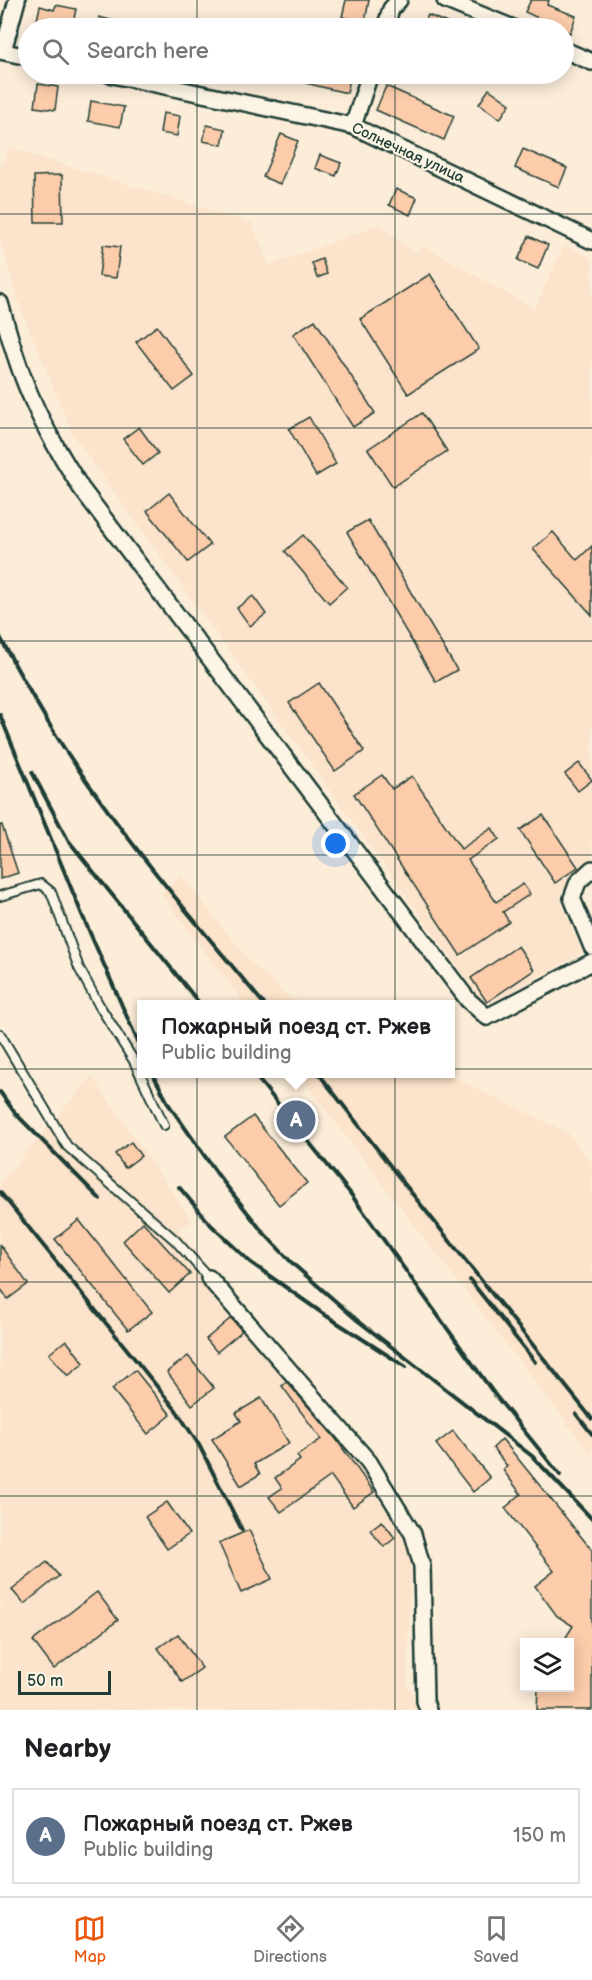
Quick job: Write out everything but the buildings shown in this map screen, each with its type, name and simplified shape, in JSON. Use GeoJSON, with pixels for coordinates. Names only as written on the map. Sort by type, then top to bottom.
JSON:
{"type":"FeatureCollection","features":[{"type":"Feature","properties":{"kind":"street"},"geometry":{"type":"LineString","coordinates":[[17,0],[2,51],[18,55]]}},
{"type":"Feature","properties":{"kind":"street"},"geometry":{"type":"LineString","coordinates":[[388,18],[391,9],[399,0]]}},
{"type":"Feature","properties":{"kind":"street"},"geometry":{"type":"LineString","coordinates":[[445,0],[489,18]]}},
{"type":"Feature","properties":{"kind":"street"},"geometry":{"type":"LineString","coordinates":[[574,54],[592,62]]}},
{"type":"Feature","properties":{"kind":"street","name":"Солнечная улица"},"geometry":{"type":"LineString","coordinates":[[155,84],[353,126],[592,241]]}},
{"type":"Feature","properties":{"kind":"street"},"geometry":{"type":"LineString","coordinates":[[353,126],[367,84]]}},
{"type":"Feature","properties":{"kind":"street"},"geometry":{"type":"LineString","coordinates":[[0,303],[31,398],[54,445],[81,488],[468,1000],[487,1017],[592,962]]}},
{"type":"Feature","properties":{"kind":"street"},"geometry":{"type":"LineString","coordinates":[[592,869],[578,882],[572,898],[592,947]]}},
{"type":"Feature","properties":{"kind":"street"},"geometry":{"type":"LineString","coordinates":[[209,1278],[369,1462],[413,1534],[422,1566],[425,1701],[428,1710]]}},
{"type":"Feature","properties":{"kind":"lane"},"geometry":{"type":"LineString","coordinates":[[0,896],[41,884],[51,892],[79,968],[137,1067]]}},
{"type":"Feature","properties":{"kind":"lane"},"geometry":{"type":"LineString","coordinates":[[0,1034],[67,1146],[175,1240],[209,1278]]}},
{"type":"Feature","properties":{"kind":"lane"},"geometry":{"type":"LineString","coordinates":[[142,1078],[164,1125]]}},
{"type":"Feature","properties":{"kind":"shaded area"},"geometry":{"type":"Polygon","coordinates":[[[10,148],[252,223],[269,266],[378,225],[416,253],[424,246],[534,309],[565,245],[592,259],[592,862],[559,894],[582,953],[486,1006],[73,435],[19,304],[0,239],[0,167],[10,148]]]}},
{"type":"Feature","properties":{"kind":"shaded area"},"geometry":{"type":"Polygon","coordinates":[[[182,876],[248,959],[288,997],[294,1000],[242,1000],[161,894],[182,876]]]}},
{"type":"Feature","properties":{"kind":"shaded area"},"geometry":{"type":"Polygon","coordinates":[[[92,1076],[193,1222],[177,1229],[342,1436],[411,1550],[407,1683],[420,1710],[0,1710],[0,1183],[92,1076]]]}},
{"type":"Feature","properties":{"kind":"shaded area"},"geometry":{"type":"Polygon","coordinates":[[[301,1078],[454,1078],[567,1132],[592,1163],[592,1456],[301,1078]]]}},
{"type":"Feature","properties":{"kind":"railway"},"geometry":{"type":"LineString","coordinates":[[0,637],[47,721],[87,782],[161,879],[261,1000]]}},
{"type":"Feature","properties":{"kind":"railway"},"geometry":{"type":"LineString","coordinates":[[0,715],[83,917],[137,1040]]}},
{"type":"Feature","properties":{"kind":"railway"},"geometry":{"type":"LineString","coordinates":[[32,772],[68,840],[197,1000]]}},
{"type":"Feature","properties":{"kind":"railway"},"geometry":{"type":"LineString","coordinates":[[155,1078],[169,1105],[218,1175],[262,1231],[293,1264],[357,1320],[532,1456],[592,1519]]}},
{"type":"Feature","properties":{"kind":"railway"},"geometry":{"type":"LineString","coordinates":[[257,1078],[350,1193],[495,1395],[560,1475]]}},
{"type":"Feature","properties":{"kind":"railway"},"geometry":{"type":"LineString","coordinates":[[322,1078],[592,1419]]}},
{"type":"Feature","properties":{"kind":"railway"},"geometry":{"type":"LineString","coordinates":[[0,1092],[15,1113],[100,1199]]}},
{"type":"Feature","properties":{"kind":"railway"},"geometry":{"type":"LineString","coordinates":[[179,1187],[211,1225],[250,1262],[322,1313],[406,1367]]}},
{"type":"Feature","properties":{"kind":"railway"},"geometry":{"type":"LineString","coordinates":[[0,1192],[176,1410],[199,1445],[242,1530]]}},
{"type":"Feature","properties":{"kind":"railway"},"geometry":{"type":"LineString","coordinates":[[470,1280],[535,1362]]}},
{"type":"Feature","properties":{"kind":"railway"},"geometry":{"type":"LineString","coordinates":[[576,1414],[592,1434]]}},
{"type":"Feature","properties":{"kind":"place","name":"Пожарный поезд ст. Ржев"},"geometry":{"type":"Point","coordinates":[296,1120]}}]}
